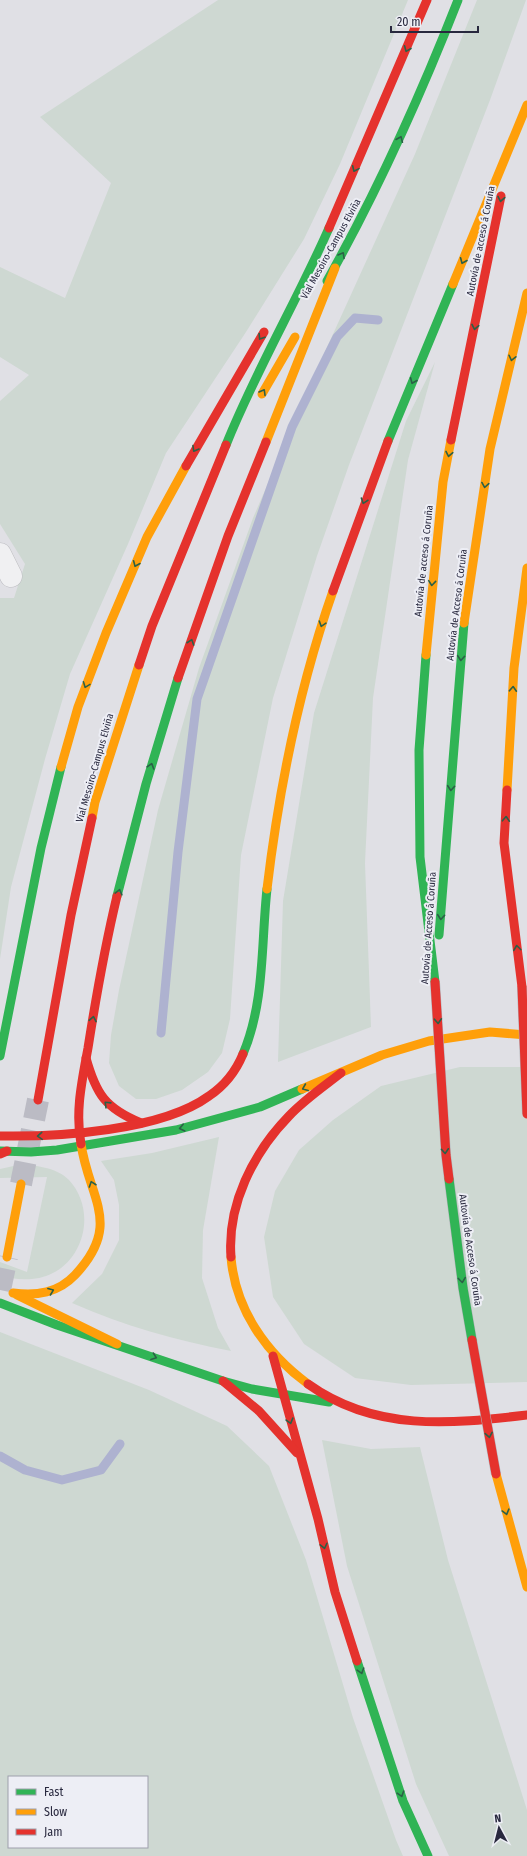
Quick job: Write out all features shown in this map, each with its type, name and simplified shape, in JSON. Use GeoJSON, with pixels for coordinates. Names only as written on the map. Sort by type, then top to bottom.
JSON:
{"type":"FeatureCollection","features":[{"type":"Feature","properties":{"kind":"main road","name":"Vial Mesoiro-Campus Elviña"},"geometry":{"type":"LineString","coordinates":[[38,1100],[69,923],[95,802],[152,626],[236,420],[265,358],[310,272],[427,0]]}},
{"type":"Feature","properties":{"kind":"main road","name":"Vial Mesoiro-Campus Elviña"},"geometry":{"type":"LineString","coordinates":[[257,403],[367,209],[394,155],[458,0]]}},
{"type":"Feature","properties":{"kind":"main road"},"geometry":{"type":"LineString","coordinates":[[0,1136],[35,1136],[78,1132],[141,1123],[191,1108],[210,1096],[227,1082],[247,1047],[256,1015],[267,892],[278,809],[287,763],[313,655],[374,474],[511,148],[527,105]]}},
{"type":"Feature","properties":{"kind":"main road","name":"Autovía de acceso á Coruña"},"geometry":{"type":"LineString","coordinates":[[435,982],[420,857],[419,750],[428,614],[443,482],[511,148]]}},
{"type":"Feature","properties":{"kind":"main road"},"geometry":{"type":"LineString","coordinates":[[118,1344],[10,1292],[25,1295],[36,1295],[53,1291],[62,1286],[81,1270],[89,1261],[97,1246],[102,1222],[100,1207],[88,1173],[78,1132],[78,1104],[116,906],[141,800],[181,670],[228,536],[334,268]]}},
{"type":"Feature","properties":{"kind":"main road"},"geometry":{"type":"LineString","coordinates":[[0,1056],[41,848],[53,796],[78,707],[106,633],[148,537],[207,427],[239,372],[274,318],[310,272]]}},
{"type":"Feature","properties":{"kind":"main road","name":"Autovía de Acceso á Coruña"},"geometry":{"type":"LineString","coordinates":[[527,293],[490,449],[464,619],[435,982],[446,1156],[463,1288],[496,1474],[527,1587]]}},
{"type":"Feature","properties":{"kind":"main road","name":"Vial Mesoiro-Campus Elviña"},"geometry":{"type":"LineString","coordinates":[[203,499],[245,424]]}},
{"type":"Feature","properties":{"kind":"main road"},"geometry":{"type":"LineString","coordinates":[[527,568],[514,668],[504,843],[522,987],[527,1114]]}},
{"type":"Feature","properties":{"kind":"main road"},"geometry":{"type":"LineString","coordinates":[[522,987],[527,950]]}},
{"type":"Feature","properties":{"kind":"main road"},"geometry":{"type":"LineString","coordinates":[[2,1152],[31,1152],[82,1146],[176,1130],[221,1119],[260,1107],[382,1055],[429,1041],[490,1032],[527,1035]]}},
{"type":"Feature","properties":{"kind":"main road"},"geometry":{"type":"LineString","coordinates":[[86,1058],[92,1082],[100,1097],[119,1114],[141,1123]]}},
{"type":"Feature","properties":{"kind":"main road"},"geometry":{"type":"LineString","coordinates":[[341,1073],[297,1108],[270,1138],[252,1167],[238,1198],[231,1222],[228,1246],[236,1291],[245,1314],[273,1356],[317,1391],[342,1404]]}},
{"type":"Feature","properties":{"kind":"main road"},"geometry":{"type":"LineString","coordinates":[[7,1257],[21,1184]]}},
{"type":"Feature","properties":{"kind":"main road"},"geometry":{"type":"LineString","coordinates":[[0,1303],[57,1325],[118,1344],[223,1381],[252,1389],[283,1395],[342,1404],[396,1420],[451,1421],[527,1415]]}},
{"type":"Feature","properties":{"kind":"main road"},"geometry":{"type":"LineString","coordinates":[[273,1356],[301,1457],[335,1592],[403,1801],[428,1856]]}},
{"type":"Feature","properties":{"kind":"main road"},"geometry":{"type":"LineString","coordinates":[[223,1381],[259,1411],[301,1457]]}},
{"type":"Feature","properties":{"kind":"street"},"geometry":{"type":"LineString","coordinates":[[0,554],[11,576]]}},
{"type":"Feature","properties":{"kind":"shaded area"},"geometry":{"type":"Polygon","coordinates":[[[218,0],[408,0],[340,164],[304,239],[246,332],[166,453],[128,544],[70,674],[45,759],[11,887],[0,959],[0,598],[14,598],[25,564],[0,524],[0,401],[29,375],[0,357],[0,267],[65,298],[111,183],[40,117],[218,0]]]}},
{"type":"Feature","properties":{"kind":"shaded area"},"geometry":{"type":"Polygon","coordinates":[[[477,0],[526,0],[490,100],[349,465],[317,556],[273,698],[241,855],[230,1019],[222,1053],[208,1072],[182,1090],[156,1099],[136,1099],[119,1086],[109,1063],[111,1035],[119,990],[158,810],[199,668],[253,518],[323,356],[415,154],[477,0]]]}},
{"type":"Feature","properties":{"kind":"shaded area"},"geometry":{"type":"Polygon","coordinates":[[[435,362],[408,460],[373,698],[365,863],[371,1027],[278,1062],[283,901],[314,713],[406,421],[435,362]]]}},
{"type":"Feature","properties":{"kind":"shaded area"},"geometry":{"type":"Polygon","coordinates":[[[460,1067],[527,1067],[527,1382],[411,1385],[355,1378],[304,1344],[273,1297],[264,1237],[275,1191],[299,1150],[333,1120],[381,1086],[460,1067]]]}},
{"type":"Feature","properties":{"kind":"shaded area"},"geometry":{"type":"Polygon","coordinates":[[[219,1137],[203,1230],[202,1278],[218,1328],[231,1351],[150,1332],[111,1319],[72,1303],[102,1274],[119,1240],[119,1205],[114,1180],[101,1161],[152,1153],[219,1137]]]}},
{"type":"Feature","properties":{"kind":"shaded area"},"geometry":{"type":"Polygon","coordinates":[[[18,1165],[45,1168],[58,1172],[64,1176],[69,1180],[79,1194],[83,1210],[84,1226],[80,1241],[73,1255],[63,1267],[49,1275],[32,1279],[16,1279],[0,1274],[0,1262],[27,1272],[47,1177],[0,1178],[0,1169],[18,1165]]]}},
{"type":"Feature","properties":{"kind":"shaded area"},"geometry":{"type":"Polygon","coordinates":[[[0,1332],[149,1390],[227,1426],[269,1466],[306,1560],[353,1718],[403,1856],[0,1856],[0,1332]]]}},
{"type":"Feature","properties":{"kind":"shaded area"},"geometry":{"type":"Polygon","coordinates":[[[322,1440],[371,1449],[420,1447],[448,1560],[527,1810],[527,1856],[449,1856],[416,1784],[347,1566],[322,1440]]]}},
{"type":"Feature","properties":{"kind":"waterway"},"geometry":{"type":"LineString","coordinates":[[161,1033],[178,852],[197,699],[292,427],[337,337],[355,318],[378,320]]}},
{"type":"Feature","properties":{"kind":"waterway"},"geometry":{"type":"LineString","coordinates":[[0,1456],[25,1470],[62,1480],[101,1470],[120,1444]]}},
{"type":"Feature","properties":{"kind":"tunnel"},"geometry":{"type":"LineString","coordinates":[[21,1184],[38,1100]]}},
{"type":"Feature","properties":{"kind":"tunnel"},"geometry":{"type":"LineString","coordinates":[[0,1290],[7,1257]]}},
{"type":"Feature","properties":{"kind":"traffic: fast"},"geometry":{"type":"LineString","coordinates":[[327,281],[381,178],[429,72],[458,0]]}},
{"type":"Feature","properties":{"kind":"traffic: fast"},"geometry":{"type":"LineString","coordinates":[[226,445],[250,390],[329,228]]}},
{"type":"Feature","properties":{"kind":"traffic: fast"},"geometry":{"type":"LineString","coordinates":[[388,441],[453,284]]}},
{"type":"Feature","properties":{"kind":"traffic: fast"},"geometry":{"type":"LineString","coordinates":[[439,935],[464,623]]}},
{"type":"Feature","properties":{"kind":"traffic: fast"},"geometry":{"type":"LineString","coordinates":[[426,655],[419,750],[420,857],[435,982]]}},
{"type":"Feature","properties":{"kind":"traffic: fast"},"geometry":{"type":"LineString","coordinates":[[117,896],[146,784],[178,678]]}},
{"type":"Feature","properties":{"kind":"traffic: fast"},"geometry":{"type":"LineString","coordinates":[[0,1056],[41,848],[61,767]]}},
{"type":"Feature","properties":{"kind":"traffic: fast"},"geometry":{"type":"LineString","coordinates":[[243,1054],[250,1034],[259,993],[267,889]]}},
{"type":"Feature","properties":{"kind":"traffic: fast"},"geometry":{"type":"LineString","coordinates":[[0,1151],[31,1152],[57,1150],[176,1130],[260,1107],[302,1089]]}},
{"type":"Feature","properties":{"kind":"traffic: fast"},"geometry":{"type":"LineString","coordinates":[[449,1179],[463,1288],[472,1340]]}},
{"type":"Feature","properties":{"kind":"traffic: fast"},"geometry":{"type":"LineString","coordinates":[[0,1303],[57,1325],[223,1381],[252,1389],[329,1402]]}},
{"type":"Feature","properties":{"kind":"traffic: fast"},"geometry":{"type":"LineString","coordinates":[[357,1661],[403,1801],[428,1856]]}},
{"type":"Feature","properties":{"kind":"traffic: slow"},"geometry":{"type":"LineString","coordinates":[[453,284],[527,105]]}},
{"type":"Feature","properties":{"kind":"traffic: slow"},"geometry":{"type":"LineString","coordinates":[[266,442],[335,268]]}},
{"type":"Feature","properties":{"kind":"traffic: slow"},"geometry":{"type":"LineString","coordinates":[[464,623],[490,449],[527,293]]}},
{"type":"Feature","properties":{"kind":"traffic: slow"},"geometry":{"type":"LineString","coordinates":[[262,394],[295,337]]}},
{"type":"Feature","properties":{"kind":"traffic: slow"},"geometry":{"type":"LineString","coordinates":[[426,655],[443,482],[451,440]]}},
{"type":"Feature","properties":{"kind":"traffic: slow"},"geometry":{"type":"LineString","coordinates":[[61,767],[78,707],[106,633],[147,537],[186,466]]}},
{"type":"Feature","properties":{"kind":"traffic: slow"},"geometry":{"type":"LineString","coordinates":[[507,790],[514,668],[527,568]]}},
{"type":"Feature","properties":{"kind":"traffic: slow"},"geometry":{"type":"LineString","coordinates":[[267,889],[284,776],[300,701],[333,591]]}},
{"type":"Feature","properties":{"kind":"traffic: slow"},"geometry":{"type":"LineString","coordinates":[[92,818],[95,802],[139,665]]}},
{"type":"Feature","properties":{"kind":"traffic: slow"},"geometry":{"type":"LineString","coordinates":[[302,1089],[382,1055],[429,1041],[490,1032],[527,1035]]}},
{"type":"Feature","properties":{"kind":"traffic: slow"},"geometry":{"type":"LineString","coordinates":[[13,1293],[30,1294],[47,1292],[62,1286],[75,1275],[89,1257],[97,1241],[100,1226],[99,1211],[81,1144]]}},
{"type":"Feature","properties":{"kind":"traffic: slow"},"geometry":{"type":"LineString","coordinates":[[7,1257],[21,1184]]}},
{"type":"Feature","properties":{"kind":"traffic: slow"},"geometry":{"type":"LineString","coordinates":[[231,1257],[239,1294],[246,1312],[255,1328],[266,1344],[279,1358],[308,1384]]}},
{"type":"Feature","properties":{"kind":"traffic: slow"},"geometry":{"type":"LineString","coordinates":[[17,1295],[117,1344]]}},
{"type":"Feature","properties":{"kind":"traffic: slow"},"geometry":{"type":"LineString","coordinates":[[496,1474],[527,1587]]}},
{"type":"Feature","properties":{"kind":"traffic: jam"},"geometry":{"type":"LineString","coordinates":[[329,228],[427,0]]}},
{"type":"Feature","properties":{"kind":"traffic: jam"},"geometry":{"type":"LineString","coordinates":[[451,440],[501,196]]}},
{"type":"Feature","properties":{"kind":"traffic: jam"},"geometry":{"type":"LineString","coordinates":[[186,466],[264,332]]}},
{"type":"Feature","properties":{"kind":"traffic: jam"},"geometry":{"type":"LineString","coordinates":[[333,591],[388,441]]}},
{"type":"Feature","properties":{"kind":"traffic: jam"},"geometry":{"type":"LineString","coordinates":[[178,678],[228,536],[266,442]]}},
{"type":"Feature","properties":{"kind":"traffic: jam"},"geometry":{"type":"LineString","coordinates":[[139,665],[152,626],[226,445]]}},
{"type":"Feature","properties":{"kind":"traffic: jam"},"geometry":{"type":"LineString","coordinates":[[507,790],[504,843],[522,987]]}},
{"type":"Feature","properties":{"kind":"traffic: jam"},"geometry":{"type":"LineString","coordinates":[[38,1100],[71,915],[92,818]]}},
{"type":"Feature","properties":{"kind":"traffic: jam"},"geometry":{"type":"LineString","coordinates":[[81,1144],[79,1132],[79,1108],[82,1084],[101,972],[117,896]]}},
{"type":"Feature","properties":{"kind":"traffic: jam"},"geometry":{"type":"LineString","coordinates":[[435,982],[446,1155],[449,1179]]}},
{"type":"Feature","properties":{"kind":"traffic: jam"},"geometry":{"type":"LineString","coordinates":[[522,987],[527,1114]]}},
{"type":"Feature","properties":{"kind":"traffic: jam"},"geometry":{"type":"LineString","coordinates":[[0,1136],[50,1135],[108,1130],[164,1117],[189,1108],[220,1088],[229,1078],[243,1054]]}},
{"type":"Feature","properties":{"kind":"traffic: jam"},"geometry":{"type":"LineString","coordinates":[[86,1058],[98,1090],[104,1098],[119,1112],[141,1123]]}},
{"type":"Feature","properties":{"kind":"traffic: jam"},"geometry":{"type":"LineString","coordinates":[[231,1257],[233,1218],[238,1199],[245,1181],[264,1146],[295,1110],[341,1073]]}},
{"type":"Feature","properties":{"kind":"traffic: jam"},"geometry":{"type":"LineString","coordinates":[[0,1154],[7,1151]]}},
{"type":"Feature","properties":{"kind":"traffic: jam"},"geometry":{"type":"LineString","coordinates":[[472,1340],[496,1474]]}},
{"type":"Feature","properties":{"kind":"traffic: jam"},"geometry":{"type":"LineString","coordinates":[[273,1356],[318,1519],[335,1592],[357,1661]]}},
{"type":"Feature","properties":{"kind":"traffic: jam"},"geometry":{"type":"LineString","coordinates":[[223,1381],[259,1411],[297,1453]]}},
{"type":"Feature","properties":{"kind":"traffic: jam"},"geometry":{"type":"LineString","coordinates":[[308,1384],[333,1399],[360,1410],[386,1417],[414,1421],[470,1421],[527,1415]]}}]}
